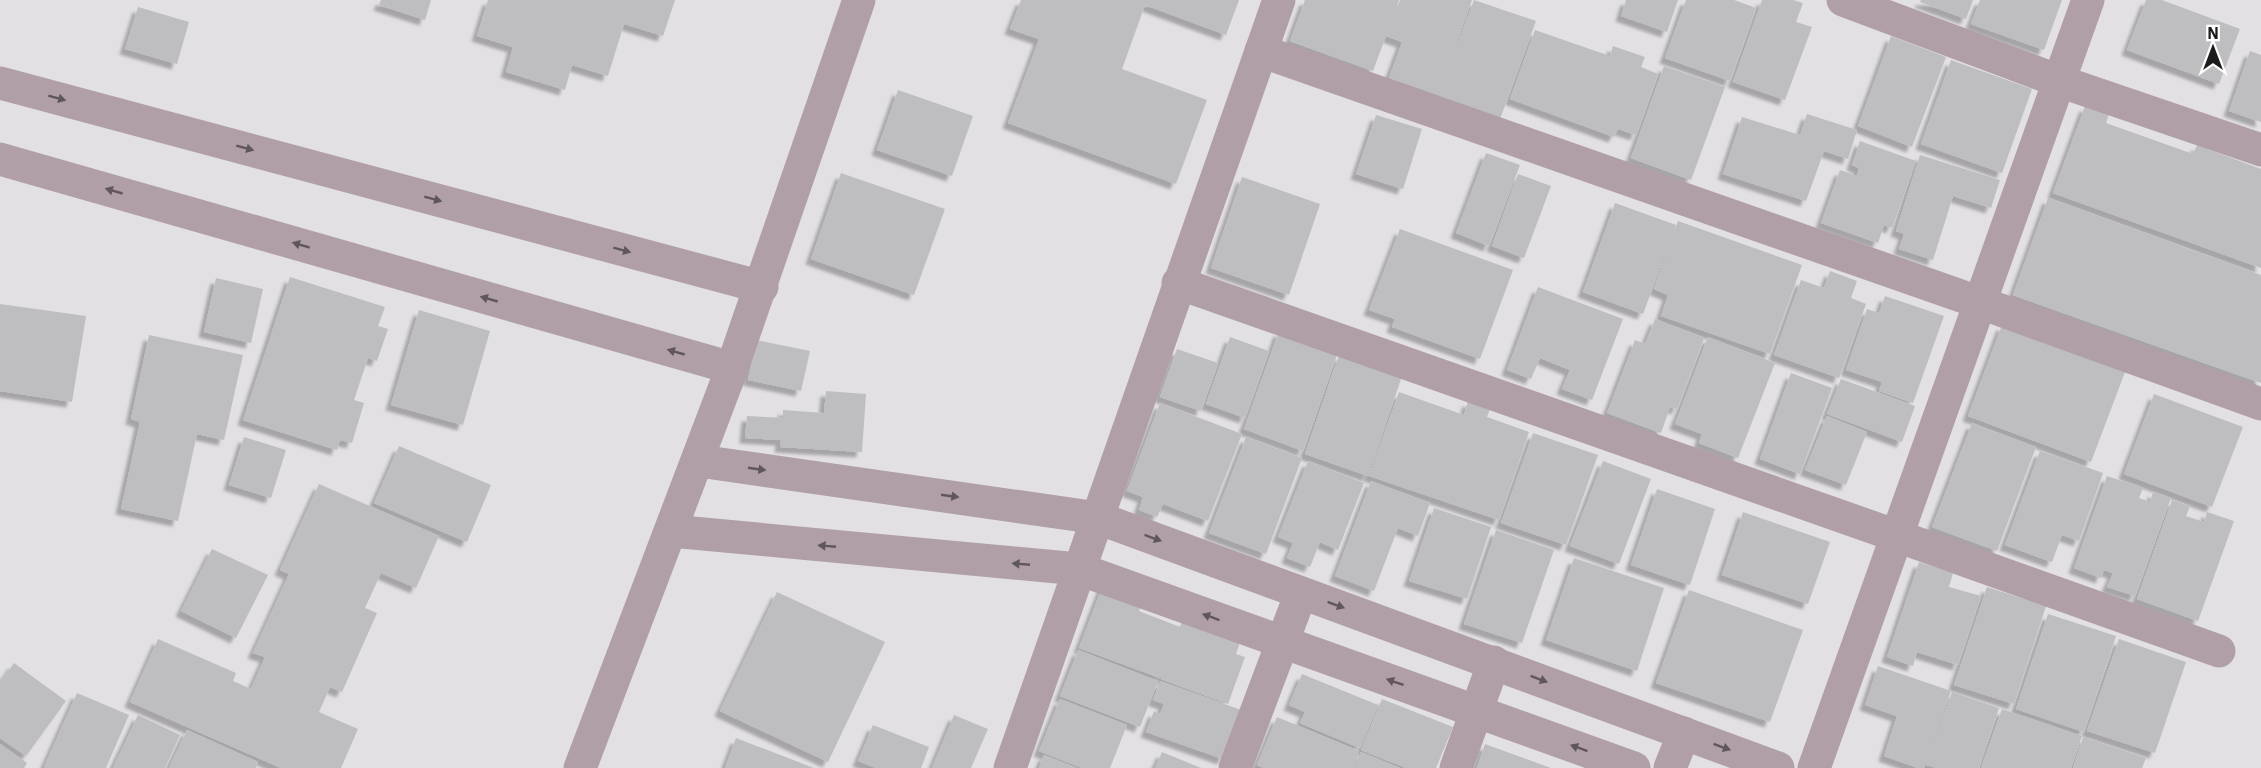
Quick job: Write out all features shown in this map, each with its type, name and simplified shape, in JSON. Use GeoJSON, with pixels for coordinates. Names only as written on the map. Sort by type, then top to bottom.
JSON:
{"type":"FeatureCollection","features":[{"type":"Feature","properties":{"kind":"street"},"geometry":{"type":"LineString","coordinates":[[580,768],[699,461],[762,287],[859,0]]}},
{"type":"Feature","properties":{"kind":"street"},"geometry":{"type":"LineString","coordinates":[[1010,768],[1279,0]]}},
{"type":"Feature","properties":{"kind":"street"},"geometry":{"type":"LineString","coordinates":[[1843,0],[2059,81],[2261,150]]}},
{"type":"Feature","properties":{"kind":"street"},"geometry":{"type":"LineString","coordinates":[[1814,768],[2088,0]]}},
{"type":"Feature","properties":{"kind":"street"},"geometry":{"type":"LineString","coordinates":[[1261,51],[1981,303],[2261,404]]}},
{"type":"Feature","properties":{"kind":"street"},"geometry":{"type":"LineString","coordinates":[[0,83],[762,287]]}},
{"type":"Feature","properties":{"kind":"street"},"geometry":{"type":"LineString","coordinates":[[0,159],[732,368]]}},
{"type":"Feature","properties":{"kind":"street"},"geometry":{"type":"LineString","coordinates":[[1178,283],[2219,651]]}},
{"type":"Feature","properties":{"kind":"street"},"geometry":{"type":"LineString","coordinates":[[699,461],[1098,518],[1778,768]]}},
{"type":"Feature","properties":{"kind":"street"},"geometry":{"type":"LineString","coordinates":[[671,531],[1079,569],[1634,768]]}},
{"type":"Feature","properties":{"kind":"street"},"geometry":{"type":"LineString","coordinates":[[1235,768],[1301,593]]}},
{"type":"Feature","properties":{"kind":"street"},"geometry":{"type":"LineString","coordinates":[[1456,768],[1494,662]]}},
{"type":"Feature","properties":{"kind":"street"},"geometry":{"type":"LineString","coordinates":[[1670,768],[1684,733]]}},
{"type":"Feature","properties":{"kind":"building"},"geometry":{"type":"Polygon","coordinates":[[[381,0],[431,0],[425,20],[379,5],[381,0]]]}},
{"type":"Feature","properties":{"kind":"building"},"geometry":{"type":"Polygon","coordinates":[[[488,0],[675,0],[663,36],[624,24],[608,76],[572,65],[565,90],[506,72],[513,47],[477,36],[488,0]]]}},
{"type":"Feature","properties":{"kind":"building"},"geometry":{"type":"Polygon","coordinates":[[[1021,0],[1239,0],[1226,35],[1145,5],[1122,69],[1207,100],[1176,184],[1008,123],[1039,39],[1010,29],[1021,0]]]}},
{"type":"Feature","properties":{"kind":"building"},"geometry":{"type":"Polygon","coordinates":[[[1305,0],[1399,0],[1394,16],[1400,0],[1472,0],[1438,95],[1389,78],[1402,42],[1386,36],[1373,71],[1290,41],[1305,0]]]}},
{"type":"Feature","properties":{"kind":"building"},"geometry":{"type":"Polygon","coordinates":[[[1474,0],[1536,21],[1500,119],[1438,96],[1474,0]]]}},
{"type":"Feature","properties":{"kind":"building"},"geometry":{"type":"Polygon","coordinates":[[[1626,0],[1678,0],[1667,32],[1621,16],[1626,0]]]}},
{"type":"Feature","properties":{"kind":"building"},"geometry":{"type":"Polygon","coordinates":[[[1686,0],[1734,0],[1756,8],[1730,81],[1665,58],[1686,0]]]}},
{"type":"Feature","properties":{"kind":"building"},"geometry":{"type":"Polygon","coordinates":[[[1762,0],[1793,0],[1803,3],[1796,22],[1812,27],[1785,100],[1733,82],[1762,0]]]}},
{"type":"Feature","properties":{"kind":"building"},"geometry":{"type":"Polygon","coordinates":[[[1921,0],[1973,0],[1966,19],[1920,2],[1921,0]]]}},
{"type":"Feature","properties":{"kind":"building"},"geometry":{"type":"Polygon","coordinates":[[[1980,0],[2062,0],[2044,50],[1971,24],[1980,0]]]}},
{"type":"Feature","properties":{"kind":"building"},"geometry":{"type":"Polygon","coordinates":[[[2146,0],[2162,0],[2240,29],[2219,84],[2127,50],[2146,0]]]}},
{"type":"Feature","properties":{"kind":"building"},"geometry":{"type":"Polygon","coordinates":[[[138,7],[189,22],[177,64],[125,49],[138,7]]]}},
{"type":"Feature","properties":{"kind":"building"},"geometry":{"type":"Polygon","coordinates":[[[1535,30],[1610,56],[1613,46],[1645,57],[1641,67],[1658,74],[1636,135],[1618,129],[1614,137],[1510,99],[1535,30]]]}},
{"type":"Feature","properties":{"kind":"building"},"geometry":{"type":"Polygon","coordinates":[[[1891,36],[1946,57],[1912,147],[1858,126],[1891,36]]]}},
{"type":"Feature","properties":{"kind":"building"},"geometry":{"type":"Polygon","coordinates":[[[2250,51],[2261,55],[2261,122],[2229,111],[2250,51]]]}},
{"type":"Feature","properties":{"kind":"building"},"geometry":{"type":"Polygon","coordinates":[[[1951,60],[2032,89],[2002,173],[1921,144],[1951,60]]]}},
{"type":"Feature","properties":{"kind":"building"},"geometry":{"type":"Polygon","coordinates":[[[1664,66],[1725,87],[1691,180],[1631,158],[1664,66]]]}},
{"type":"Feature","properties":{"kind":"building"},"geometry":{"type":"Polygon","coordinates":[[[898,90],[973,116],[952,176],[877,150],[898,90]]]}},
{"type":"Feature","properties":{"kind":"building"},"geometry":{"type":"Polygon","coordinates":[[[2085,106],[2109,114],[2106,123],[2193,154],[2197,145],[2261,169],[2261,268],[2053,193],[2085,106]]]}},
{"type":"Feature","properties":{"kind":"building"},"geometry":{"type":"Polygon","coordinates":[[[1807,114],[1857,130],[1848,159],[1824,151],[1806,201],[1723,174],[1742,117],[1800,135],[1807,114]]]}},
{"type":"Feature","properties":{"kind":"building"},"geometry":{"type":"Polygon","coordinates":[[[1376,115],[1422,129],[1403,189],[1356,174],[1376,115]]]}},
{"type":"Feature","properties":{"kind":"building"},"geometry":{"type":"Polygon","coordinates":[[[1860,141],[1916,161],[1892,228],[1884,225],[1878,243],[1821,223],[1840,170],[1857,176],[1859,168],[1852,165],[1860,141]]]}},
{"type":"Feature","properties":{"kind":"building"},"geometry":{"type":"Polygon","coordinates":[[[1486,153],[1520,165],[1489,246],[1456,233],[1486,153]]]}},
{"type":"Feature","properties":{"kind":"building"},"geometry":{"type":"Polygon","coordinates":[[[1920,155],[2000,180],[1991,208],[1953,196],[1933,260],[1899,249],[1904,234],[1896,231],[1920,155]]]}},
{"type":"Feature","properties":{"kind":"building"},"geometry":{"type":"Polygon","coordinates":[[[841,173],[945,209],[914,295],[811,259],[841,173]]]}},
{"type":"Feature","properties":{"kind":"building"},"geometry":{"type":"Polygon","coordinates":[[[1518,174],[1551,186],[1524,258],[1492,246],[1518,174]]]}},
{"type":"Feature","properties":{"kind":"building"},"geometry":{"type":"Polygon","coordinates":[[[1242,177],[1320,204],[1289,295],[1211,268],[1242,177]]]}},
{"type":"Feature","properties":{"kind":"building"},"geometry":{"type":"Polygon","coordinates":[[[2048,198],[2261,275],[2261,383],[2013,295],[2048,198]]]}},
{"type":"Feature","properties":{"kind":"building"},"geometry":{"type":"Polygon","coordinates":[[[1615,203],[1676,225],[1643,314],[1583,292],[1615,203]]]}},
{"type":"Feature","properties":{"kind":"building"},"geometry":{"type":"Polygon","coordinates":[[[1678,221],[1802,265],[1770,354],[1661,316],[1668,295],[1654,289],[1678,221]]]}},
{"type":"Feature","properties":{"kind":"building"},"geometry":{"type":"Polygon","coordinates":[[[1400,229],[1513,270],[1480,359],[1392,327],[1395,319],[1369,310],[1400,229]]]}},
{"type":"Feature","properties":{"kind":"building"},"geometry":{"type":"Polygon","coordinates":[[[1830,271],[1857,281],[1851,298],[1866,304],[1839,378],[1774,355],[1801,280],[1824,288],[1830,271]]]}},
{"type":"Feature","properties":{"kind":"building"},"geometry":{"type":"Polygon","coordinates":[[[290,277],[385,307],[378,326],[388,329],[377,361],[368,358],[354,400],[364,403],[352,443],[340,440],[337,450],[243,420],[290,277]]]}},
{"type":"Feature","properties":{"kind":"building"},"geometry":{"type":"Polygon","coordinates":[[[216,278],[263,289],[251,343],[204,332],[216,278]]]}},
{"type":"Feature","properties":{"kind":"building"},"geometry":{"type":"Polygon","coordinates":[[[1538,287],[1623,319],[1592,400],[1562,389],[1570,370],[1540,358],[1531,379],[1507,370],[1538,287]]]}},
{"type":"Feature","properties":{"kind":"building"},"geometry":{"type":"Polygon","coordinates":[[[1885,296],[1944,316],[1913,403],[1879,391],[1882,382],[1846,370],[1867,309],[1879,313],[1885,296]]]}},
{"type":"Feature","properties":{"kind":"building"},"geometry":{"type":"Polygon","coordinates":[[[0,304],[86,316],[72,402],[0,391],[0,304]]]}},
{"type":"Feature","properties":{"kind":"building"},"geometry":{"type":"Polygon","coordinates":[[[419,310],[490,331],[463,425],[391,405],[419,310]]]}},
{"type":"Feature","properties":{"kind":"building"},"geometry":{"type":"Polygon","coordinates":[[[1655,319],[1704,338],[1677,409],[1670,407],[1661,433],[1607,413],[1635,340],[1645,344],[1655,319]]]}},
{"type":"Feature","properties":{"kind":"building"},"geometry":{"type":"Polygon","coordinates":[[[2002,325],[2125,372],[2091,462],[1968,416],[2002,325]]]}},
{"type":"Feature","properties":{"kind":"building"},"geometry":{"type":"Polygon","coordinates":[[[1279,331],[1338,352],[1303,451],[1244,429],[1279,331]]]}},
{"type":"Feature","properties":{"kind":"building"},"geometry":{"type":"Polygon","coordinates":[[[149,335],[243,355],[224,440],[197,434],[178,521],[121,509],[140,422],[131,419],[149,335]]]}},
{"type":"Feature","properties":{"kind":"building"},"geometry":{"type":"Polygon","coordinates":[[[1230,337],[1269,351],[1245,418],[1206,404],[1230,337]]]}},
{"type":"Feature","properties":{"kind":"building"},"geometry":{"type":"Polygon","coordinates":[[[1708,337],[1775,363],[1738,458],[1699,443],[1702,434],[1675,424],[1708,337]]]}},
{"type":"Feature","properties":{"kind":"building"},"geometry":{"type":"Polygon","coordinates":[[[756,340],[810,351],[801,391],[748,380],[756,340]]]}},
{"type":"Feature","properties":{"kind":"building"},"geometry":{"type":"Polygon","coordinates":[[[1177,349],[1218,363],[1201,411],[1160,397],[1177,349]]]}},
{"type":"Feature","properties":{"kind":"building"},"geometry":{"type":"Polygon","coordinates":[[[1339,355],[1402,376],[1368,476],[1305,454],[1339,355]]]}},
{"type":"Feature","properties":{"kind":"building"},"geometry":{"type":"Polygon","coordinates":[[[1791,373],[1832,388],[1800,474],[1760,459],[1791,373]]]}},
{"type":"Feature","properties":{"kind":"building"},"geometry":{"type":"Polygon","coordinates":[[[1841,379],[1915,406],[1902,442],[1827,414],[1841,379]]]}},
{"type":"Feature","properties":{"kind":"building"},"geometry":{"type":"Polygon","coordinates":[[[826,391],[866,394],[862,452],[780,447],[781,440],[745,438],[747,416],[783,418],[783,410],[824,413],[826,391]]]}},
{"type":"Feature","properties":{"kind":"building"},"geometry":{"type":"Polygon","coordinates":[[[1399,392],[1464,415],[1468,401],[1490,409],[1487,417],[1529,432],[1499,520],[1369,476],[1399,392]]]}},
{"type":"Feature","properties":{"kind":"building"},"geometry":{"type":"Polygon","coordinates":[[[2154,394],[2243,427],[2212,507],[2124,474],[2154,394]]]}},
{"type":"Feature","properties":{"kind":"building"},"geometry":{"type":"Polygon","coordinates":[[[1160,403],[1242,434],[1208,521],[1163,504],[1157,517],[1139,510],[1143,497],[1127,491],[1160,403]]]}},
{"type":"Feature","properties":{"kind":"building"},"geometry":{"type":"Polygon","coordinates":[[[1827,416],[1867,432],[1846,485],[1805,470],[1827,416]]]}},
{"type":"Feature","properties":{"kind":"building"},"geometry":{"type":"Polygon","coordinates":[[[1972,423],[2036,447],[1997,551],[1932,527],[1972,423]]]}},
{"type":"Feature","properties":{"kind":"building"},"geometry":{"type":"Polygon","coordinates":[[[1533,433],[1598,455],[1566,545],[1501,523],[1533,433]]]}},
{"type":"Feature","properties":{"kind":"building"},"geometry":{"type":"Polygon","coordinates":[[[244,437],[286,450],[271,498],[229,485],[244,437]]]}},
{"type":"Feature","properties":{"kind":"building"},"geometry":{"type":"Polygon","coordinates":[[[1246,437],[1302,458],[1266,554],[1209,533],[1246,437]]]}},
{"type":"Feature","properties":{"kind":"building"},"geometry":{"type":"Polygon","coordinates":[[[399,446],[491,485],[467,542],[374,503],[399,446]]]}},
{"type":"Feature","properties":{"kind":"building"},"geometry":{"type":"Polygon","coordinates":[[[2040,451],[2103,473],[2079,541],[2062,535],[2052,562],[2005,545],[2040,451]]]}},
{"type":"Feature","properties":{"kind":"building"},"geometry":{"type":"Polygon","coordinates":[[[1308,461],[1364,483],[1338,550],[1320,542],[1310,567],[1287,558],[1293,543],[1278,537],[1308,461]]]}},
{"type":"Feature","properties":{"kind":"building"},"geometry":{"type":"Polygon","coordinates":[[[1603,461],[1651,479],[1619,564],[1570,546],[1603,461]]]}},
{"type":"Feature","properties":{"kind":"building"},"geometry":{"type":"Polygon","coordinates":[[[2107,476],[2143,488],[2139,498],[2150,502],[2153,492],[2171,498],[2135,596],[2107,587],[2113,573],[2104,570],[2101,578],[2074,568],[2107,476]]]}},
{"type":"Feature","properties":{"kind":"building"},"geometry":{"type":"Polygon","coordinates":[[[1371,481],[1430,503],[1418,536],[1398,528],[1374,591],[1335,576],[1371,481]]]}},
{"type":"Feature","properties":{"kind":"building"},"geometry":{"type":"Polygon","coordinates":[[[319,484],[439,536],[416,588],[381,573],[365,608],[377,613],[342,692],[330,687],[319,712],[358,729],[341,768],[281,768],[130,702],[158,639],[236,673],[233,681],[251,689],[265,657],[253,653],[289,574],[280,570],[319,484]]]}},
{"type":"Feature","properties":{"kind":"building"},"geometry":{"type":"Polygon","coordinates":[[[1657,489],[1715,509],[1690,585],[1631,565],[1657,489]]]}},
{"type":"Feature","properties":{"kind":"building"},"geometry":{"type":"Polygon","coordinates":[[[2172,500],[2190,506],[2186,516],[2204,522],[2207,512],[2234,521],[2198,621],[2137,599],[2172,500]]]}},
{"type":"Feature","properties":{"kind":"building"},"geometry":{"type":"Polygon","coordinates":[[[1434,508],[1491,527],[1467,599],[1409,581],[1434,508]]]}},
{"type":"Feature","properties":{"kind":"building"},"geometry":{"type":"Polygon","coordinates":[[[1743,512],[1830,542],[1808,604],[1722,575],[1743,512]]]}},
{"type":"Feature","properties":{"kind":"building"},"geometry":{"type":"Polygon","coordinates":[[[1496,530],[1554,550],[1522,643],[1464,624],[1496,530]]]}},
{"type":"Feature","properties":{"kind":"building"},"geometry":{"type":"Polygon","coordinates":[[[212,549],[268,575],[236,638],[181,611],[212,549]]]}},
{"type":"Feature","properties":{"kind":"building"},"geometry":{"type":"Polygon","coordinates":[[[1574,558],[1664,588],[1637,671],[1546,640],[1574,558]]]}},
{"type":"Feature","properties":{"kind":"building"},"geometry":{"type":"Polygon","coordinates":[[[1919,562],[1953,573],[1949,587],[1981,596],[1958,665],[1917,652],[1913,666],[1887,657],[1919,562]]]}},
{"type":"Feature","properties":{"kind":"building"},"geometry":{"type":"Polygon","coordinates":[[[1103,585],[1143,600],[1139,611],[1180,627],[1182,621],[1240,642],[1236,654],[1245,657],[1228,704],[1161,679],[1165,670],[1160,678],[1079,648],[1103,585]]]}},
{"type":"Feature","properties":{"kind":"building"},"geometry":{"type":"Polygon","coordinates":[[[1987,587],[2046,606],[2014,704],[1954,685],[1987,587]]]}},
{"type":"Feature","properties":{"kind":"building"},"geometry":{"type":"Polygon","coordinates":[[[1689,590],[1803,630],[1770,722],[1656,683],[1689,590]]]}},
{"type":"Feature","properties":{"kind":"building"},"geometry":{"type":"Polygon","coordinates":[[[777,592],[885,642],[828,762],[720,711],[777,592]]]}},
{"type":"Feature","properties":{"kind":"building"},"geometry":{"type":"Polygon","coordinates":[[[2048,614],[2116,636],[2084,732],[2016,709],[2048,614]]]}},
{"type":"Feature","properties":{"kind":"building"},"geometry":{"type":"Polygon","coordinates":[[[2119,639],[2186,662],[2155,753],[2087,731],[2119,639]]]}},
{"type":"Feature","properties":{"kind":"building"},"geometry":{"type":"Polygon","coordinates":[[[1078,650],[1158,681],[1140,727],[1060,696],[1078,650]]]}},
{"type":"Feature","properties":{"kind":"building"},"geometry":{"type":"Polygon","coordinates":[[[14,663],[66,701],[26,756],[0,738],[0,683],[14,663]]]}},
{"type":"Feature","properties":{"kind":"building"},"geometry":{"type":"Polygon","coordinates":[[[1878,666],[1951,691],[1924,768],[1884,756],[1897,716],[1865,705],[1878,666]]]}},
{"type":"Feature","properties":{"kind":"building"},"geometry":{"type":"Polygon","coordinates":[[[1302,674],[1378,705],[1360,748],[1300,723],[1305,712],[1289,705],[1302,674]]]}},
{"type":"Feature","properties":{"kind":"building"},"geometry":{"type":"Polygon","coordinates":[[[1160,681],[1241,710],[1223,759],[1146,732],[1154,711],[1160,714],[1164,704],[1153,700],[1160,681]]]}},
{"type":"Feature","properties":{"kind":"building"},"geometry":{"type":"Polygon","coordinates":[[[1952,692],[1999,708],[1979,768],[1937,768],[1926,765],[1952,692]]]}},
{"type":"Feature","properties":{"kind":"building"},"geometry":{"type":"Polygon","coordinates":[[[77,693],[129,715],[106,768],[46,768],[44,767],[77,693]]]}},
{"type":"Feature","properties":{"kind":"building"},"geometry":{"type":"Polygon","coordinates":[[[1060,699],[1127,725],[1110,768],[1082,768],[1039,751],[1060,699]]]}},
{"type":"Feature","properties":{"kind":"building"},"geometry":{"type":"Polygon","coordinates":[[[1382,699],[1453,727],[1436,768],[1406,768],[1361,750],[1382,699]]]}},
{"type":"Feature","properties":{"kind":"building"},"geometry":{"type":"Polygon","coordinates":[[[2002,709],[2082,736],[2071,768],[2033,768],[2035,762],[2032,768],[1981,768],[2002,709]]]}},
{"type":"Feature","properties":{"kind":"building"},"geometry":{"type":"Polygon","coordinates":[[[138,715],[180,735],[165,768],[113,768],[138,715]]]}},
{"type":"Feature","properties":{"kind":"building"},"geometry":{"type":"Polygon","coordinates":[[[954,715],[988,729],[971,768],[932,768],[954,715]]]}},
{"type":"Feature","properties":{"kind":"building"},"geometry":{"type":"Polygon","coordinates":[[[1277,717],[1359,751],[1353,768],[1264,768],[1257,765],[1277,717]]]}},
{"type":"Feature","properties":{"kind":"building"},"geometry":{"type":"Polygon","coordinates":[[[873,725],[929,747],[921,768],[876,768],[858,761],[873,725]]]}},
{"type":"Feature","properties":{"kind":"building"},"geometry":{"type":"Polygon","coordinates":[[[187,730],[258,762],[256,768],[169,768],[187,730]]]}},
{"type":"Feature","properties":{"kind":"building"},"geometry":{"type":"Polygon","coordinates":[[[2083,737],[2146,758],[2142,768],[2073,768],[2083,737]]]}},
{"type":"Feature","properties":{"kind":"building"},"geometry":{"type":"Polygon","coordinates":[[[736,738],[814,768],[725,768],[736,738]]]}},
{"type":"Feature","properties":{"kind":"building"},"geometry":{"type":"Polygon","coordinates":[[[0,744],[27,763],[24,768],[0,768],[0,744]]]}},
{"type":"Feature","properties":{"kind":"building"},"geometry":{"type":"Polygon","coordinates":[[[1485,744],[1551,768],[1477,768],[1485,744]]]}},
{"type":"Feature","properties":{"kind":"building"},"geometry":{"type":"Polygon","coordinates":[[[1162,752],[1201,768],[1155,768],[1162,752]]]}},
{"type":"Feature","properties":{"kind":"building"},"geometry":{"type":"Polygon","coordinates":[[[1361,752],[1400,768],[1354,768],[1361,752]]]}},
{"type":"Feature","properties":{"kind":"building"},"geometry":{"type":"Polygon","coordinates":[[[1044,755],[1077,768],[1039,768],[1044,755]]]}}]}
